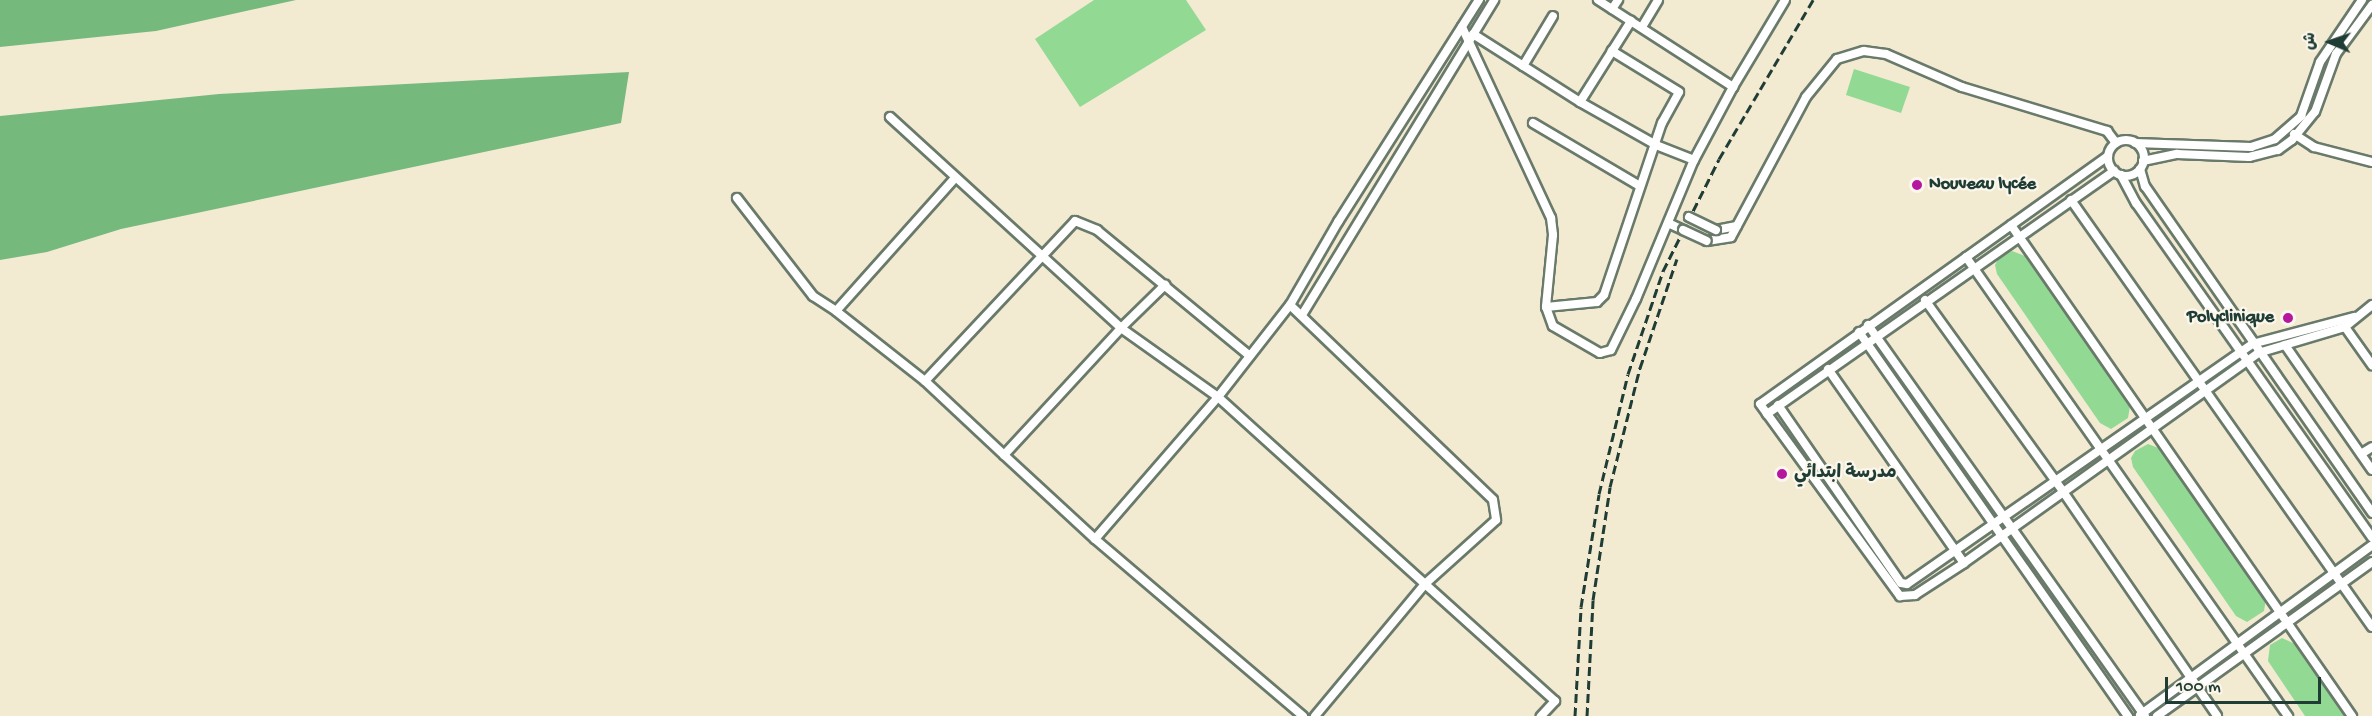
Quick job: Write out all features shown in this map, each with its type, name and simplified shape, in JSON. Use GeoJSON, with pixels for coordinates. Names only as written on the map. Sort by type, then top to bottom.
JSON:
{"type":"FeatureCollection","features":[{"type":"Feature","properties":{"kind":"street"},"geometry":{"type":"LineString","coordinates":[[1095,538],[1218,397],[1290,305],[1338,222],[1479,0]]}},
{"type":"Feature","properties":{"kind":"street"},"geometry":{"type":"LineString","coordinates":[[1302,315],[1494,0]]}},
{"type":"Feature","properties":{"kind":"street"},"geometry":{"type":"LineString","coordinates":[[1598,0],[1733,87]]}},
{"type":"Feature","properties":{"kind":"street"},"geometry":{"type":"LineString","coordinates":[[1612,9],[1618,0]]}},
{"type":"Feature","properties":{"kind":"street"},"geometry":{"type":"LineString","coordinates":[[1642,27],[1658,0]]}},
{"type":"Feature","properties":{"kind":"street"},"geometry":{"type":"LineString","coordinates":[[1462,27],[1471,38],[1551,218],[1553,236],[1546,307],[1553,326],[1600,353],[1611,350],[1694,160],[1733,87],[1785,0]]}},
{"type":"Feature","properties":{"kind":"street"},"geometry":{"type":"LineString","coordinates":[[2116,143],[2251,147],[2275,139],[2290,129],[2307,104],[2320,62],[2362,0]]}},
{"type":"Feature","properties":{"kind":"street"},"geometry":{"type":"LineString","coordinates":[[1767,414],[2018,235],[2071,200],[2118,173],[2177,154],[2264,155],[2297,136],[2315,112],[2336,54],[2372,5]]}},
{"type":"Feature","properties":{"kind":"street"},"geometry":{"type":"LineString","coordinates":[[1523,66],[1553,16]]}},
{"type":"Feature","properties":{"kind":"street"},"geometry":{"type":"LineString","coordinates":[[1581,102],[1631,21]]}},
{"type":"Feature","properties":{"kind":"street"},"geometry":{"type":"LineString","coordinates":[[1471,38],[1656,145],[1694,160]]}},
{"type":"Feature","properties":{"kind":"street"},"geometry":{"type":"LineString","coordinates":[[1546,307],[1597,302],[1604,295],[1662,123],[1679,92],[1612,51]]}},
{"type":"Feature","properties":{"kind":"street"},"geometry":{"type":"LineString","coordinates":[[1668,223],[1707,241],[1731,237],[1806,98],[1837,59],[1863,51],[1886,54],[1962,87],[2107,131],[2116,143]]}},
{"type":"Feature","properties":{"kind":"street"},"geometry":{"type":"LineString","coordinates":[[890,117],[1039,256],[1121,328],[1218,397],[1555,700],[1541,716]]}},
{"type":"Feature","properties":{"kind":"street"},"geometry":{"type":"LineString","coordinates":[[1533,123],[1640,186]]}},
{"type":"Feature","properties":{"kind":"street"},"geometry":{"type":"LineString","coordinates":[[2290,129],[2297,136],[2325,151],[2372,162]]}},
{"type":"Feature","properties":{"kind":"street"},"geometry":{"type":"LineString","coordinates":[[2135,142],[2142,151],[2141,165],[2145,186],[2258,353],[2372,513]]}},
{"type":"Feature","properties":{"kind":"street"},"geometry":{"type":"LineString","coordinates":[[2116,143],[2108,156],[1760,404],[1900,596],[1916,595],[1964,563],[2258,353],[2345,327],[2372,305]]}},
{"type":"Feature","properties":{"kind":"street"},"geometry":{"type":"LineString","coordinates":[[2108,156],[2136,203],[2372,537]]}},
{"type":"Feature","properties":{"kind":"street"},"geometry":{"type":"LineString","coordinates":[[836,311],[956,178]]}},
{"type":"Feature","properties":{"kind":"street"},"geometry":{"type":"LineString","coordinates":[[737,198],[813,296],[836,311],[925,381],[1095,538],[1303,716]]}},
{"type":"Feature","properties":{"kind":"street"},"geometry":{"type":"LineString","coordinates":[[2071,200],[2372,627]]}},
{"type":"Feature","properties":{"kind":"street"},"geometry":{"type":"LineString","coordinates":[[1673,210],[1716,230],[1737,226]]}},
{"type":"Feature","properties":{"kind":"street"},"geometry":{"type":"LineString","coordinates":[[925,381],[1039,256],[1075,221],[1084,222],[1165,285],[1250,356]]}},
{"type":"Feature","properties":{"kind":"street"},"geometry":{"type":"LineString","coordinates":[[2011,225],[2352,716]]}},
{"type":"Feature","properties":{"kind":"street"},"geometry":{"type":"LineString","coordinates":[[1966,257],[2288,716]]}},
{"type":"Feature","properties":{"kind":"street"},"geometry":{"type":"LineString","coordinates":[[1004,455],[1121,328],[1165,285]]}},
{"type":"Feature","properties":{"kind":"street"},"geometry":{"type":"LineString","coordinates":[[1925,300],[2064,493],[2217,716]]}},
{"type":"Feature","properties":{"kind":"street"},"geometry":{"type":"LineString","coordinates":[[1290,305],[1493,500],[1496,520],[1425,584],[1315,716]]}},
{"type":"Feature","properties":{"kind":"street"},"geometry":{"type":"LineString","coordinates":[[1778,405],[1901,583],[1913,583],[2252,344],[2358,316]]}},
{"type":"Feature","properties":{"kind":"street"},"geometry":{"type":"LineString","coordinates":[[1868,325],[2142,715],[2372,545]]}},
{"type":"Feature","properties":{"kind":"street"},"geometry":{"type":"LineString","coordinates":[[2345,327],[2372,365]]}},
{"type":"Feature","properties":{"kind":"street"},"geometry":{"type":"LineString","coordinates":[[1859,332],[2128,716]]}},
{"type":"Feature","properties":{"kind":"street"},"geometry":{"type":"LineString","coordinates":[[2284,345],[2372,470]]}},
{"type":"Feature","properties":{"kind":"street"},"geometry":{"type":"LineString","coordinates":[[1828,369],[1964,563]]}},
{"type":"Feature","properties":{"kind":"street"},"geometry":{"type":"LineString","coordinates":[[2361,454],[2372,447]]}},
{"type":"Feature","properties":{"kind":"street"},"geometry":{"type":"LineString","coordinates":[[2100,451],[2123,450]]}},
{"type":"Feature","properties":{"kind":"street"},"geometry":{"type":"LineString","coordinates":[[2157,716],[2372,562]]}},
{"type":"Feature","properties":{"kind":"green space"},"geometry":{"type":"Polygon","coordinates":[[[0,0],[296,0],[156,31],[0,47],[0,0]]]}},
{"type":"Feature","properties":{"kind":"green space"},"geometry":{"type":"Polygon","coordinates":[[[1094,0],[1186,0],[1206,30],[1080,107],[1035,39],[1094,0]]]}},
{"type":"Feature","properties":{"kind":"green space"},"geometry":{"type":"Polygon","coordinates":[[[1854,69],[1910,87],[1901,113],[1846,95],[1854,69]]]}},
{"type":"Feature","properties":{"kind":"green space"},"geometry":{"type":"Polygon","coordinates":[[[629,72],[621,123],[121,229],[47,252],[0,260],[0,116],[219,94],[629,72]]]}},
{"type":"Feature","properties":{"kind":"green space"},"geometry":{"type":"Polygon","coordinates":[[[2012,251],[2025,256],[2130,406],[2128,418],[2111,429],[2100,423],[1997,274],[1995,265],[1999,258],[2012,251]]]}},
{"type":"Feature","properties":{"kind":"green space"},"geometry":{"type":"Polygon","coordinates":[[[2148,444],[2161,449],[2266,599],[2264,611],[2247,622],[2236,616],[2133,467],[2131,458],[2135,451],[2148,444]]]}},
{"type":"Feature","properties":{"kind":"green space"},"geometry":{"type":"Polygon","coordinates":[[[2282,638],[2295,644],[2346,716],[2305,716],[2268,661],[2270,645],[2282,638]]]}},
{"type":"Feature","properties":{"kind":"railway"},"geometry":{"type":"LineString","coordinates":[[1575,716],[1581,607],[1599,494],[1628,374],[1663,271],[1719,159],[1813,0]]}},
{"type":"Feature","properties":{"kind":"railway"},"geometry":{"type":"LineString","coordinates":[[1587,716],[1593,600],[1610,487],[1640,368],[1677,259]]}},
{"type":"Feature","properties":{"kind":"place","name":"Nouveau lycée"},"geometry":{"type":"Point","coordinates":[1917,185]}},
{"type":"Feature","properties":{"kind":"place","name":"Polyclinique"},"geometry":{"type":"Point","coordinates":[2288,318]}},
{"type":"Feature","properties":{"kind":"place","name":"مدرسة ابتدائي"},"geometry":{"type":"Point","coordinates":[1782,474]}}]}
